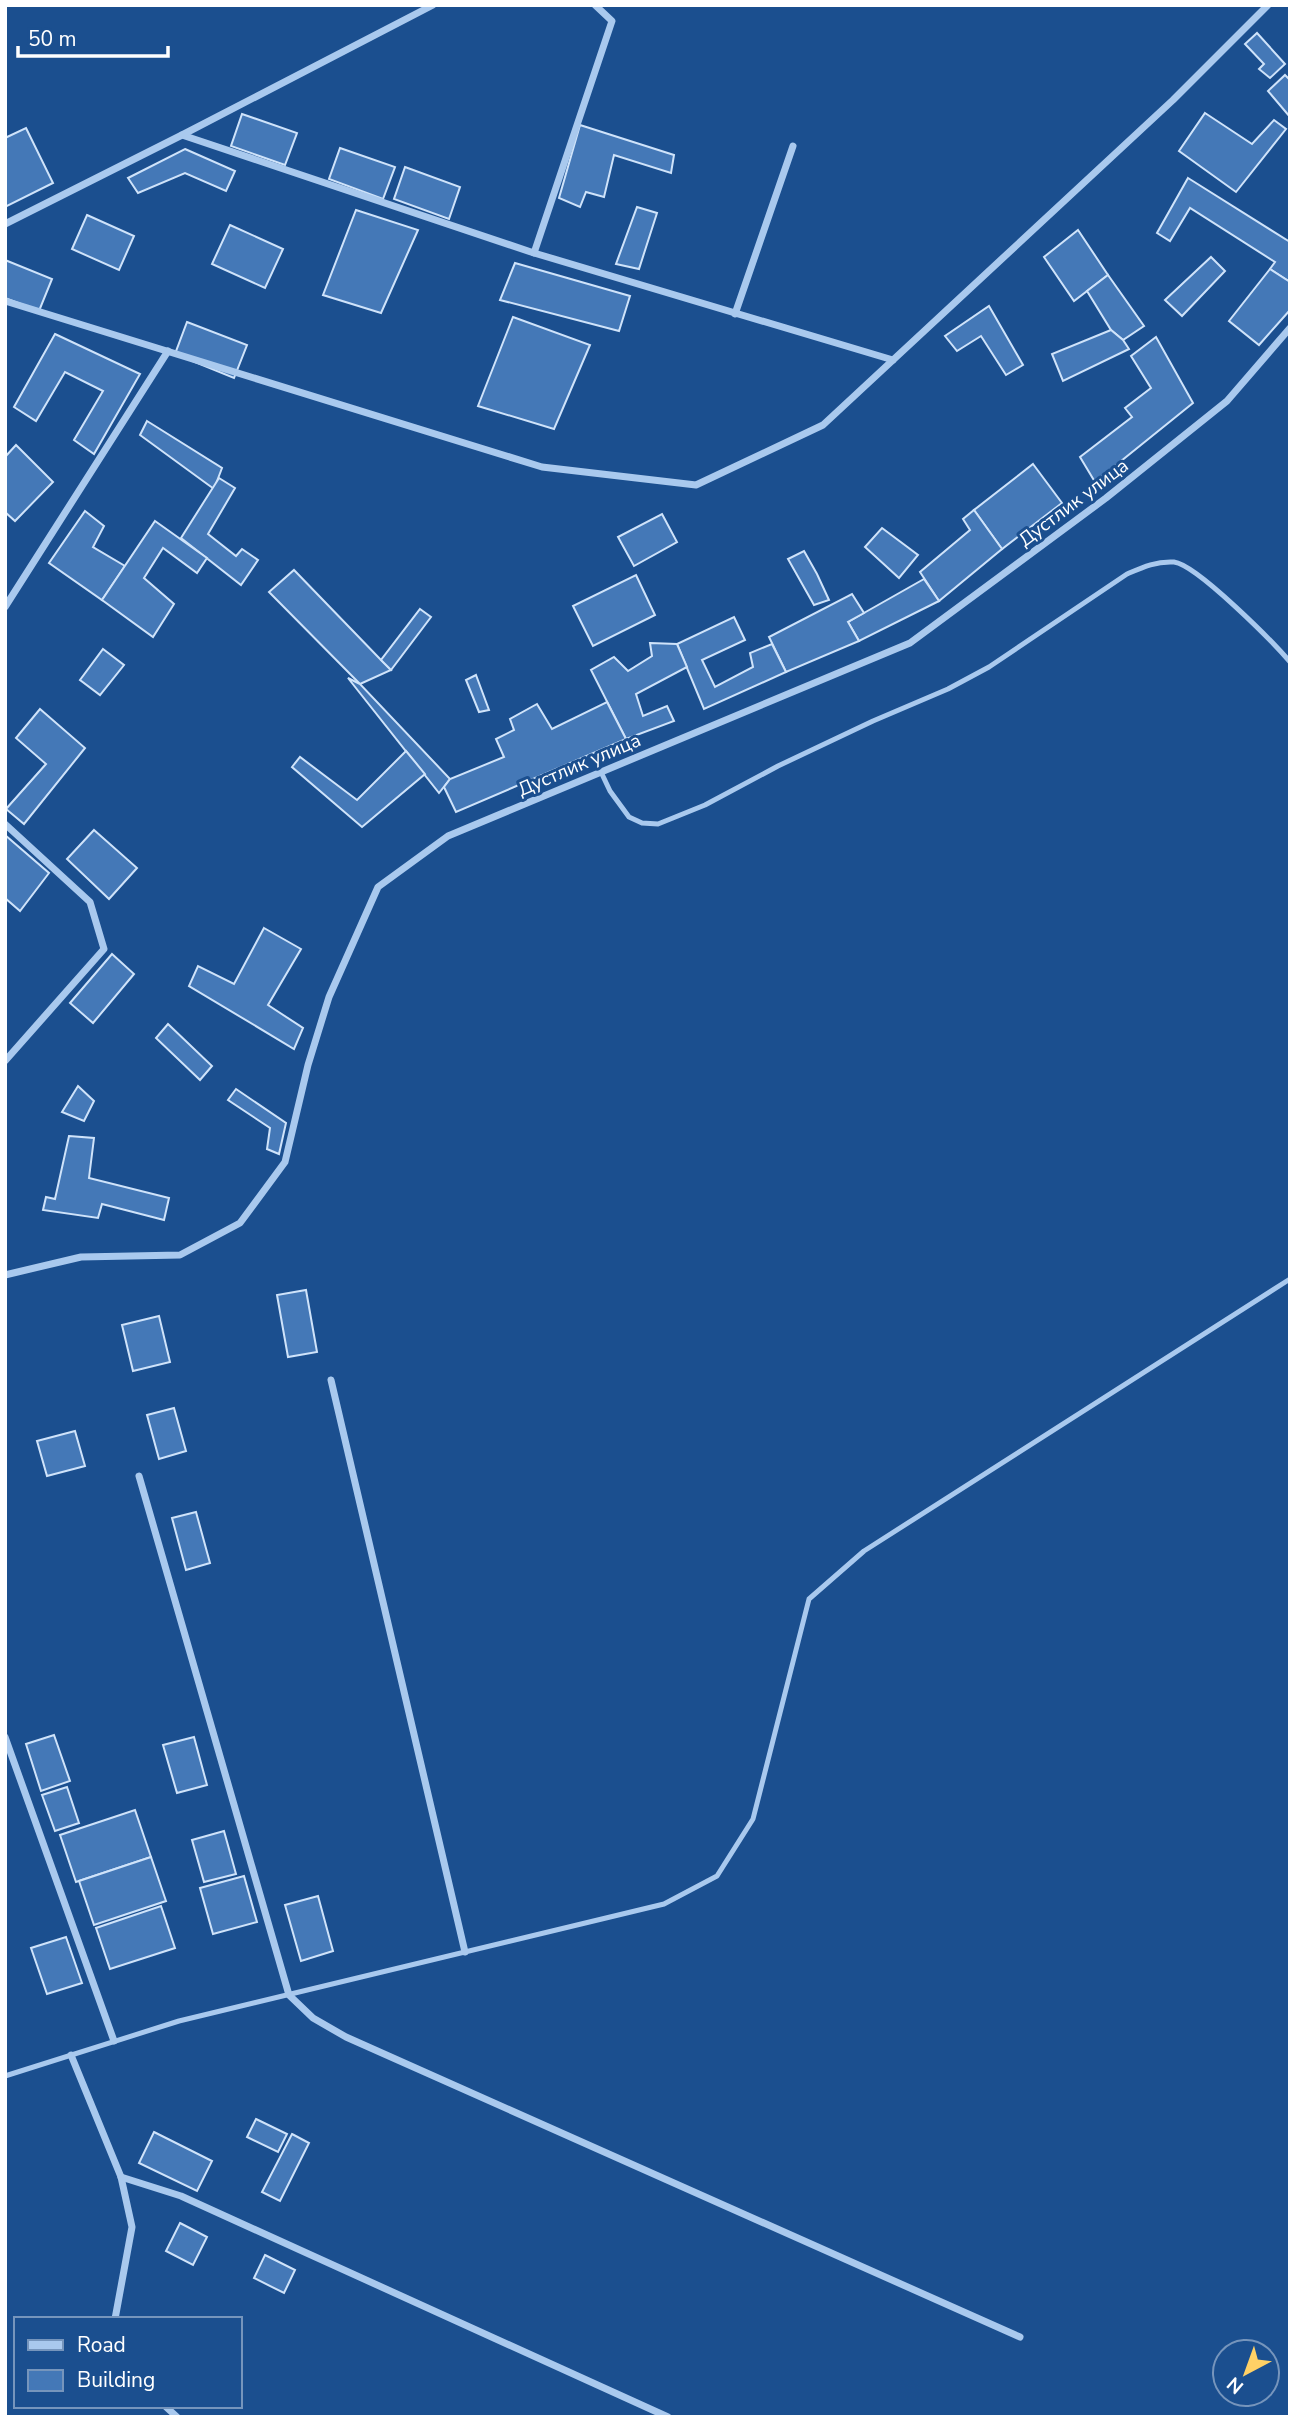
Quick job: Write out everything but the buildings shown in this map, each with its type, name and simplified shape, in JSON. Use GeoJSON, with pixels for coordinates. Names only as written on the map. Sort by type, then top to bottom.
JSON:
{"type":"FeatureCollection","features":[{"type":"Feature","properties":{"kind":"street"},"geometry":{"type":"LineString","coordinates":[[5,224],[433,5]]}},
{"type":"Feature","properties":{"kind":"street"},"geometry":{"type":"LineString","coordinates":[[534,253],[612,21],[596,5]]}},
{"type":"Feature","properties":{"kind":"street"},"geometry":{"type":"LineString","coordinates":[[5,301],[542,467],[696,485],[823,425],[1173,100],[1268,5]]}},
{"type":"Feature","properties":{"kind":"street"},"geometry":{"type":"LineString","coordinates":[[183,135],[534,253],[893,360]]}},
{"type":"Feature","properties":{"kind":"street"},"geometry":{"type":"LineString","coordinates":[[735,314],[793,146]]}},
{"type":"Feature","properties":{"kind":"street","name":"Дустлик улица"},"geometry":{"type":"LineString","coordinates":[[5,1275],[81,1257],[180,1255],[240,1223],[285,1162],[308,1065],[329,997],[378,887],[448,836],[910,643],[1106,498],[1227,401],[1290,328]]}},
{"type":"Feature","properties":{"kind":"street"},"geometry":{"type":"LineString","coordinates":[[5,607],[168,351]]}},
{"type":"Feature","properties":{"kind":"street"},"geometry":{"type":"LineString","coordinates":[[5,824],[90,902],[104,949],[5,1061]]}},
{"type":"Feature","properties":{"kind":"street"},"geometry":{"type":"LineString","coordinates":[[331,1380],[465,1952]]}},
{"type":"Feature","properties":{"kind":"street"},"geometry":{"type":"LineString","coordinates":[[139,1476],[289,1995],[313,2018],[346,2037],[1020,2337]]}},
{"type":"Feature","properties":{"kind":"street"},"geometry":{"type":"LineString","coordinates":[[5,1737],[114,2041]]}},
{"type":"Feature","properties":{"kind":"street"},"geometry":{"type":"LineString","coordinates":[[71,2055],[121,2177],[132,2227],[115,2317]]}},
{"type":"Feature","properties":{"kind":"street"},"geometry":{"type":"LineString","coordinates":[[121,2177],[181,2196],[668,2417]]}},
{"type":"Feature","properties":{"kind":"lane"},"geometry":{"type":"LineString","coordinates":[[601,772],[610,791],[629,817],[642,823],[657,824],[705,805],[826,743],[948,689],[989,667],[1127,574],[1152,563],[1178,562],[1215,587],[1290,662]]}},
{"type":"Feature","properties":{"kind":"lane"},"geometry":{"type":"LineString","coordinates":[[5,2076],[179,2021],[664,1904],[718,1876],[752,1819],[810,1599],[863,1550],[1290,1279]]}}]}
